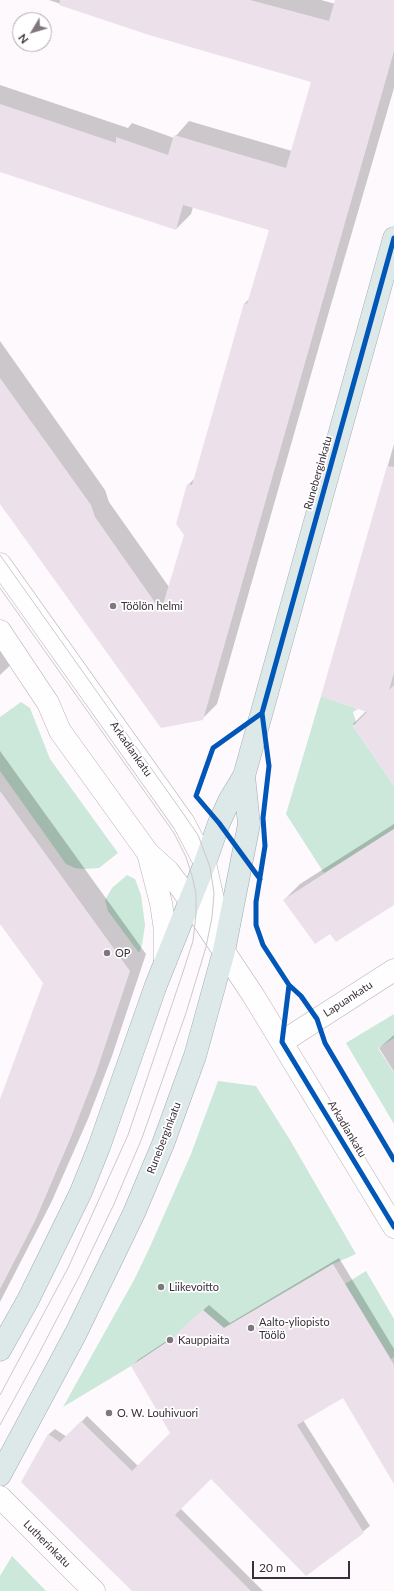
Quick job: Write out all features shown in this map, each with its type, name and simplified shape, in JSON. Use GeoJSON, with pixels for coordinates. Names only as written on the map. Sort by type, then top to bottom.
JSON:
{"type":"FeatureCollection","features":[{"type":"Feature","properties":{"kind":"main road","name":"Runeberginkatu"},"geometry":{"type":"LineString","coordinates":[[0,1350],[28,1300],[81,1192],[99,1147],[165,962],[189,900],[226,807],[244,776],[394,238]]}},
{"type":"Feature","properties":{"kind":"main road","name":"Runeberginkatu"},"geometry":{"type":"LineString","coordinates":[[0,1475],[76,1333],[134,1213],[163,1144],[195,1056],[224,951],[249,824],[244,776]]}},
{"type":"Feature","properties":{"kind":"street","name":"Arkadiankatu"},"geometry":{"type":"LineString","coordinates":[[0,564],[184,823],[205,863],[224,951]]}},
{"type":"Feature","properties":{"kind":"street","name":"Arkadiankatu"},"geometry":{"type":"LineString","coordinates":[[0,631],[48,703],[60,731],[148,853],[168,871],[224,951],[282,1042],[394,1227]]}},
{"type":"Feature","properties":{"kind":"street"},"geometry":{"type":"LineString","coordinates":[[148,853],[161,903],[165,930],[165,962]]}},
{"type":"Feature","properties":{"kind":"street","name":"Lapuankatu"},"geometry":{"type":"LineString","coordinates":[[282,1042],[394,970]]}},
{"type":"Feature","properties":{"kind":"street","name":"Lutherinkatu"},"geometry":{"type":"LineString","coordinates":[[0,1497],[94,1591]]}},
{"type":"Feature","properties":{"kind":"green space"},"geometry":{"type":"Polygon","coordinates":[[[321,696],[358,709],[353,712],[356,722],[353,726],[394,786],[394,829],[324,873],[286,814],[321,696]]]}},
{"type":"Feature","properties":{"kind":"green space"},"geometry":{"type":"Polygon","coordinates":[[[21,702],[30,708],[50,759],[118,853],[99,868],[83,869],[75,868],[66,864],[0,771],[0,717],[21,702]]]}},
{"type":"Feature","properties":{"kind":"green space"},"geometry":{"type":"Polygon","coordinates":[[[127,875],[135,879],[141,895],[145,925],[142,945],[139,953],[108,911],[105,900],[112,888],[127,875]]]}},
{"type":"Feature","properties":{"kind":"green space"},"geometry":{"type":"Polygon","coordinates":[[[394,1014],[394,1038],[378,1048],[394,1073],[394,1124],[346,1043],[394,1014]]]}},
{"type":"Feature","properties":{"kind":"green space"},"geometry":{"type":"Polygon","coordinates":[[[218,1081],[256,1086],[290,1140],[356,1254],[333,1264],[224,1328],[203,1310],[170,1340],[131,1366],[63,1407],[134,1280],[149,1249],[191,1154],[218,1081]]]}},
{"type":"Feature","properties":{"kind":"green space"},"geometry":{"type":"Polygon","coordinates":[[[366,1271],[394,1319],[394,1357],[391,1359],[345,1284],[366,1271]]]}},
{"type":"Feature","properties":{"kind":"green space"},"geometry":{"type":"Polygon","coordinates":[[[12,1556],[46,1591],[0,1591],[0,1576],[12,1556]]]}},
{"type":"Feature","properties":{"kind":"building"},"geometry":{"type":"Polygon","coordinates":[[[60,0],[250,0],[329,21],[335,0],[394,0],[394,51],[203,720],[161,728],[0,504],[0,378],[91,505],[95,517],[161,611],[184,535],[176,524],[187,484],[192,485],[244,303],[247,304],[269,230],[183,205],[176,230],[0,172],[0,104],[116,143],[116,137],[168,155],[174,135],[286,168],[311,82],[149,35],[59,5],[60,0]]]}},
{"type":"Feature","properties":{"kind":"building"},"geometry":{"type":"Polygon","coordinates":[[[387,466],[394,467],[394,673],[389,690],[394,685],[394,786],[353,726],[367,712],[321,696],[387,466]]]}},
{"type":"Feature","properties":{"kind":"building"},"geometry":{"type":"Polygon","coordinates":[[[0,791],[130,971],[96,1073],[71,1137],[35,1221],[0,1289],[0,1099],[43,983],[0,924],[0,791]]]}},
{"type":"Feature","properties":{"kind":"building"},"geometry":{"type":"Polygon","coordinates":[[[394,829],[394,905],[336,942],[330,934],[315,944],[283,900],[394,829]]]}},
{"type":"Feature","properties":{"kind":"building"},"geometry":{"type":"Polygon","coordinates":[[[333,1264],[394,1365],[394,1484],[343,1398],[297,1425],[364,1533],[306,1576],[211,1479],[175,1515],[251,1591],[132,1591],[21,1482],[48,1434],[60,1442],[81,1421],[132,1471],[170,1433],[131,1366],[170,1340],[203,1310],[224,1328],[333,1264]]]}},
{"type":"Feature","properties":{"kind":"tram line"},"geometry":{"type":"LineString","coordinates":[[0,555],[198,835],[210,867],[214,893],[212,917],[206,947],[186,1013],[142,1138],[114,1204],[81,1273],[0,1425]]}},
{"type":"Feature","properties":{"kind":"tram line"},"geometry":{"type":"LineString","coordinates":[[0,588],[174,833],[186,857],[196,893],[196,914],[193,941],[128,1135],[68,1268],[0,1395]]}},
{"type":"Feature","properties":{"kind":"cycle path"},"geometry":{"type":"LineString","coordinates":[[394,238],[262,713],[269,766],[263,818],[265,846],[256,902],[256,925],[263,945],[289,985],[301,996],[317,1019],[325,1043],[394,1160]]}},
{"type":"Feature","properties":{"kind":"cycle path"},"geometry":{"type":"LineString","coordinates":[[260,879],[219,823],[196,796],[213,748],[262,713]]}},
{"type":"Feature","properties":{"kind":"cycle path"},"geometry":{"type":"LineString","coordinates":[[289,985],[282,1042],[394,1227]]}},
{"type":"Feature","properties":{"kind":"place","name":"Töölön helmi"},"geometry":{"type":"Point","coordinates":[113,606]}},
{"type":"Feature","properties":{"kind":"place","name":"OP"},"geometry":{"type":"Point","coordinates":[107,953]}},
{"type":"Feature","properties":{"kind":"place","name":"Liikevoitto"},"geometry":{"type":"Point","coordinates":[161,1287]}},
{"type":"Feature","properties":{"kind":"place","name":"Aalto-yliopisto Töölö"},"geometry":{"type":"Point","coordinates":[251,1328]}},
{"type":"Feature","properties":{"kind":"place","name":"Kauppiaita"},"geometry":{"type":"Point","coordinates":[170,1340]}},
{"type":"Feature","properties":{"kind":"place","name":"O. W. Louhivuori"},"geometry":{"type":"Point","coordinates":[109,1413]}}]}
